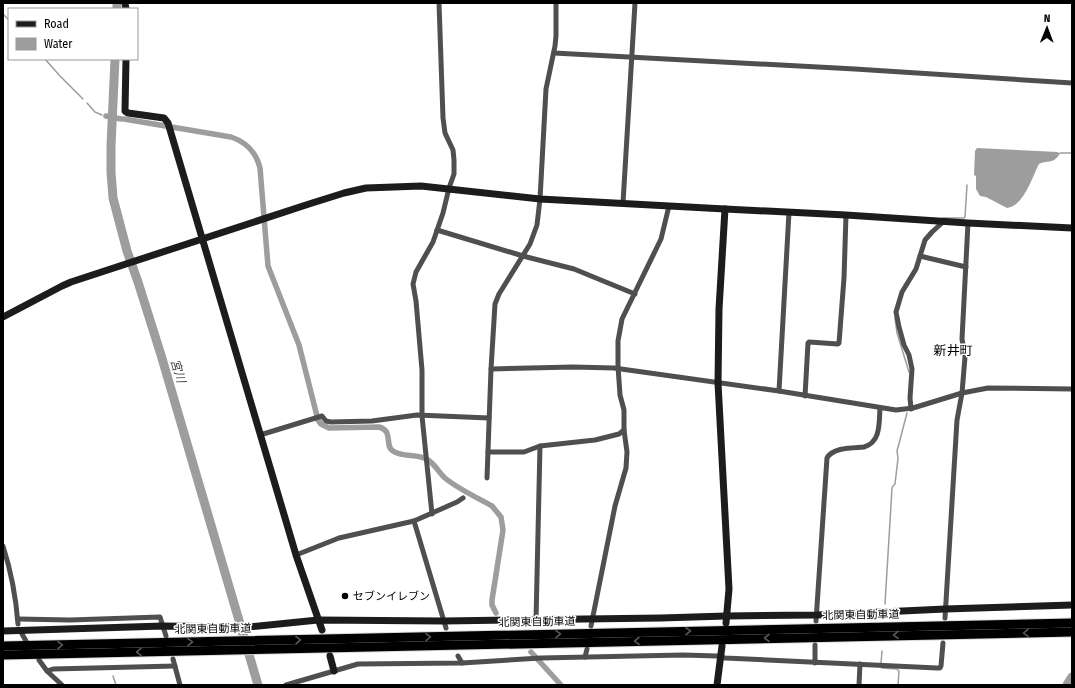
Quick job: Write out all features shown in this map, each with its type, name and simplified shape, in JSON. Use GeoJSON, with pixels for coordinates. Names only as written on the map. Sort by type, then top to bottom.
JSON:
{"type":"FeatureCollection","features":[{"type":"Feature","properties":{"kind":"highway","name":"北関東自動車道"},"geometry":{"type":"LineString","coordinates":[[3,646],[24,643],[260,645],[1069,627]]}},
{"type":"Feature","properties":{"kind":"highway","name":"北関東自動車道"},"geometry":{"type":"LineString","coordinates":[[3,655],[233,645]]}},
{"type":"Feature","properties":{"kind":"street"},"geometry":{"type":"LineString","coordinates":[[432,514],[427,456],[424,444],[422,416],[422,370],[416,301],[413,284],[416,272],[433,242],[454,174],[453,150],[446,133],[443,118],[439,3]]}},
{"type":"Feature","properties":{"kind":"street"},"geometry":{"type":"LineString","coordinates":[[487,478],[495,304],[499,294],[523,256],[534,235],[537,225],[540,199],[546,89],[556,36],[556,3]]}},
{"type":"Feature","properties":{"kind":"street"},"geometry":{"type":"LineString","coordinates":[[623,203],[635,3]]}},
{"type":"Feature","properties":{"kind":"street"},"geometry":{"type":"LineString","coordinates":[[554,53],[855,69],[1072,83]]}},
{"type":"Feature","properties":{"kind":"street"},"geometry":{"type":"LineString","coordinates":[[126,60],[125,110],[128,113],[164,118],[168,123],[296,555],[322,630]]}},
{"type":"Feature","properties":{"kind":"street"},"geometry":{"type":"LineString","coordinates":[[3,317],[62,286],[344,193],[366,188],[421,186],[540,199],[1072,228]]}},
{"type":"Feature","properties":{"kind":"street"},"geometry":{"type":"LineString","coordinates":[[592,623],[615,506],[626,468],[627,452],[624,430],[624,410],[620,395],[618,369],[618,342],[622,319],[661,239],[669,206]]}},
{"type":"Feature","properties":{"kind":"street"},"geometry":{"type":"LineString","coordinates":[[725,209],[719,309],[718,383],[729,589],[726,620]]}},
{"type":"Feature","properties":{"kind":"street"},"geometry":{"type":"LineString","coordinates":[[779,391],[789,212]]}},
{"type":"Feature","properties":{"kind":"street"},"geometry":{"type":"LineString","coordinates":[[805,396],[808,343],[839,343],[844,278],[846,215]]}},
{"type":"Feature","properties":{"kind":"street"},"geometry":{"type":"LineString","coordinates":[[911,408],[910,398],[912,369],[909,355],[904,345],[896,312],[902,292],[916,269],[925,240],[943,222]]}},
{"type":"Feature","properties":{"kind":"street"},"geometry":{"type":"LineString","coordinates":[[945,618],[957,420],[962,393],[965,357],[962,339],[968,223]]}},
{"type":"Feature","properties":{"kind":"street"},"geometry":{"type":"LineString","coordinates":[[437,230],[523,256],[574,269],[635,294]]}},
{"type":"Feature","properties":{"kind":"street"},"geometry":{"type":"LineString","coordinates":[[920,256],[966,267]]}},
{"type":"Feature","properties":{"kind":"street"},"geometry":{"type":"LineString","coordinates":[[491,369],[596,367],[618,369],[779,391],[896,410],[911,408],[962,393],[996,387],[1072,389]]}},
{"type":"Feature","properties":{"kind":"street"},"geometry":{"type":"LineString","coordinates":[[817,618],[828,458],[832,452],[837,450],[864,447],[874,442],[878,429],[880,408]]}},
{"type":"Feature","properties":{"kind":"street"},"geometry":{"type":"LineString","coordinates":[[260,436],[322,416],[326,421],[331,422],[372,421],[422,416],[489,418]]}},
{"type":"Feature","properties":{"kind":"street"},"geometry":{"type":"LineString","coordinates":[[488,452],[524,452],[540,446],[594,440],[619,434],[624,430]]}},
{"type":"Feature","properties":{"kind":"street"},"geometry":{"type":"LineString","coordinates":[[536,620],[540,446]]}},
{"type":"Feature","properties":{"kind":"street"},"geometry":{"type":"LineString","coordinates":[[296,555],[339,538],[414,521],[432,514],[463,498]]}},
{"type":"Feature","properties":{"kind":"street"},"geometry":{"type":"LineString","coordinates":[[414,521],[445,625]]}},
{"type":"Feature","properties":{"kind":"street"},"geometry":{"type":"LineString","coordinates":[[3,546],[9,565],[18,621],[160,617],[166,636]]}},
{"type":"Feature","properties":{"kind":"street"},"geometry":{"type":"LineString","coordinates":[[3,631],[163,626],[248,627],[318,620],[445,625],[536,620],[592,623],[661,618],[726,620],[817,618],[945,609],[1072,605]]}},
{"type":"Feature","properties":{"kind":"street"},"geometry":{"type":"LineString","coordinates":[[22,634],[24,643]]}},
{"type":"Feature","properties":{"kind":"street"},"geometry":{"type":"LineString","coordinates":[[286,685],[358,664],[462,663],[531,658],[683,655],[815,663],[939,668],[941,666],[943,643]]}},
{"type":"Feature","properties":{"kind":"street"},"geometry":{"type":"LineString","coordinates":[[815,645],[815,663]]}},
{"type":"Feature","properties":{"kind":"street"},"geometry":{"type":"LineString","coordinates":[[718,685],[722,646]]}},
{"type":"Feature","properties":{"kind":"street"},"geometry":{"type":"LineString","coordinates":[[585,657],[587,649]]}},
{"type":"Feature","properties":{"kind":"street"},"geometry":{"type":"LineString","coordinates":[[330,656],[334,670]]}},
{"type":"Feature","properties":{"kind":"street"},"geometry":{"type":"LineString","coordinates":[[458,656],[462,663]]}},
{"type":"Feature","properties":{"kind":"street"},"geometry":{"type":"LineString","coordinates":[[173,659],[180,685]]}},
{"type":"Feature","properties":{"kind":"street"},"geometry":{"type":"LineString","coordinates":[[39,660],[47,671],[62,685]]}},
{"type":"Feature","properties":{"kind":"street"},"geometry":{"type":"LineString","coordinates":[[859,685],[860,664]]}},
{"type":"Feature","properties":{"kind":"street"},"geometry":{"type":"LineString","coordinates":[[47,671],[53,669],[175,666]]}},
{"type":"Feature","properties":{"kind":"water"},"geometry":{"type":"Polygon","coordinates":[[[977,148],[1058,152],[1059,155],[1052,161],[1039,164],[1023,197],[1013,206],[1007,208],[986,197],[980,196],[976,189],[976,176],[974,175],[975,151],[977,148]]]}},
{"type":"Feature","properties":{"kind":"waterway","name":"宮川"},"geometry":{"type":"LineString","coordinates":[[117,3],[117,8]]}},
{"type":"Feature","properties":{"kind":"waterway"},"geometry":{"type":"LineString","coordinates":[[3,14],[8,19]]}},
{"type":"Feature","properties":{"kind":"waterway"},"geometry":{"type":"LineString","coordinates":[[46,60],[83,99]]}},
{"type":"Feature","properties":{"kind":"waterway","name":"宮川"},"geometry":{"type":"LineString","coordinates":[[115,60],[111,146],[113,198],[127,251],[161,355],[258,685]]}},
{"type":"Feature","properties":{"kind":"waterway"},"geometry":{"type":"LineString","coordinates":[[87,103],[95,112],[102,115]]}},
{"type":"Feature","properties":{"kind":"waterway","name":"宮川"},"geometry":{"type":"LineString","coordinates":[[106,116],[121,119]]}},
{"type":"Feature","properties":{"kind":"waterway"},"geometry":{"type":"LineString","coordinates":[[124,119],[231,137],[250,148],[256,157],[260,168],[268,266],[299,345],[318,420],[321,424],[329,428],[379,427],[384,429],[388,435],[390,449],[397,453],[428,460],[450,482],[492,506],[501,517],[503,530],[492,600],[492,605],[496,613]]}},
{"type":"Feature","properties":{"kind":"waterway"},"geometry":{"type":"LineString","coordinates":[[1058,154],[1072,153]]}},
{"type":"Feature","properties":{"kind":"waterway"},"geometry":{"type":"LineString","coordinates":[[943,218],[965,217],[967,185]]}},
{"type":"Feature","properties":{"kind":"waterway"},"geometry":{"type":"LineString","coordinates":[[895,318],[897,333],[909,372]]}},
{"type":"Feature","properties":{"kind":"waterway"},"geometry":{"type":"LineString","coordinates":[[885,604],[892,488],[895,484],[898,458],[897,451],[907,413]]}},
{"type":"Feature","properties":{"kind":"waterway"},"geometry":{"type":"LineString","coordinates":[[881,663],[882,651]]}},
{"type":"Feature","properties":{"kind":"waterway"},"geometry":{"type":"LineString","coordinates":[[531,652],[561,685]]}},
{"type":"Feature","properties":{"kind":"waterway"},"geometry":{"type":"LineString","coordinates":[[881,667],[897,669],[899,671],[898,685]]}},
{"type":"Feature","properties":{"kind":"waterway"},"geometry":{"type":"LineString","coordinates":[[113,676],[116,685]]}},
{"type":"Feature","properties":{"kind":"waterway"},"geometry":{"type":"LineString","coordinates":[[1067,685],[1072,677]]}},
{"type":"Feature","properties":{"kind":"place","name":"セブンイレブン"},"geometry":{"type":"Point","coordinates":[345,596]}},
{"type":"Feature","properties":{"kind":"district","name":"新井町"},"geometry":{"type":"Point","coordinates":[953,350]}}]}
